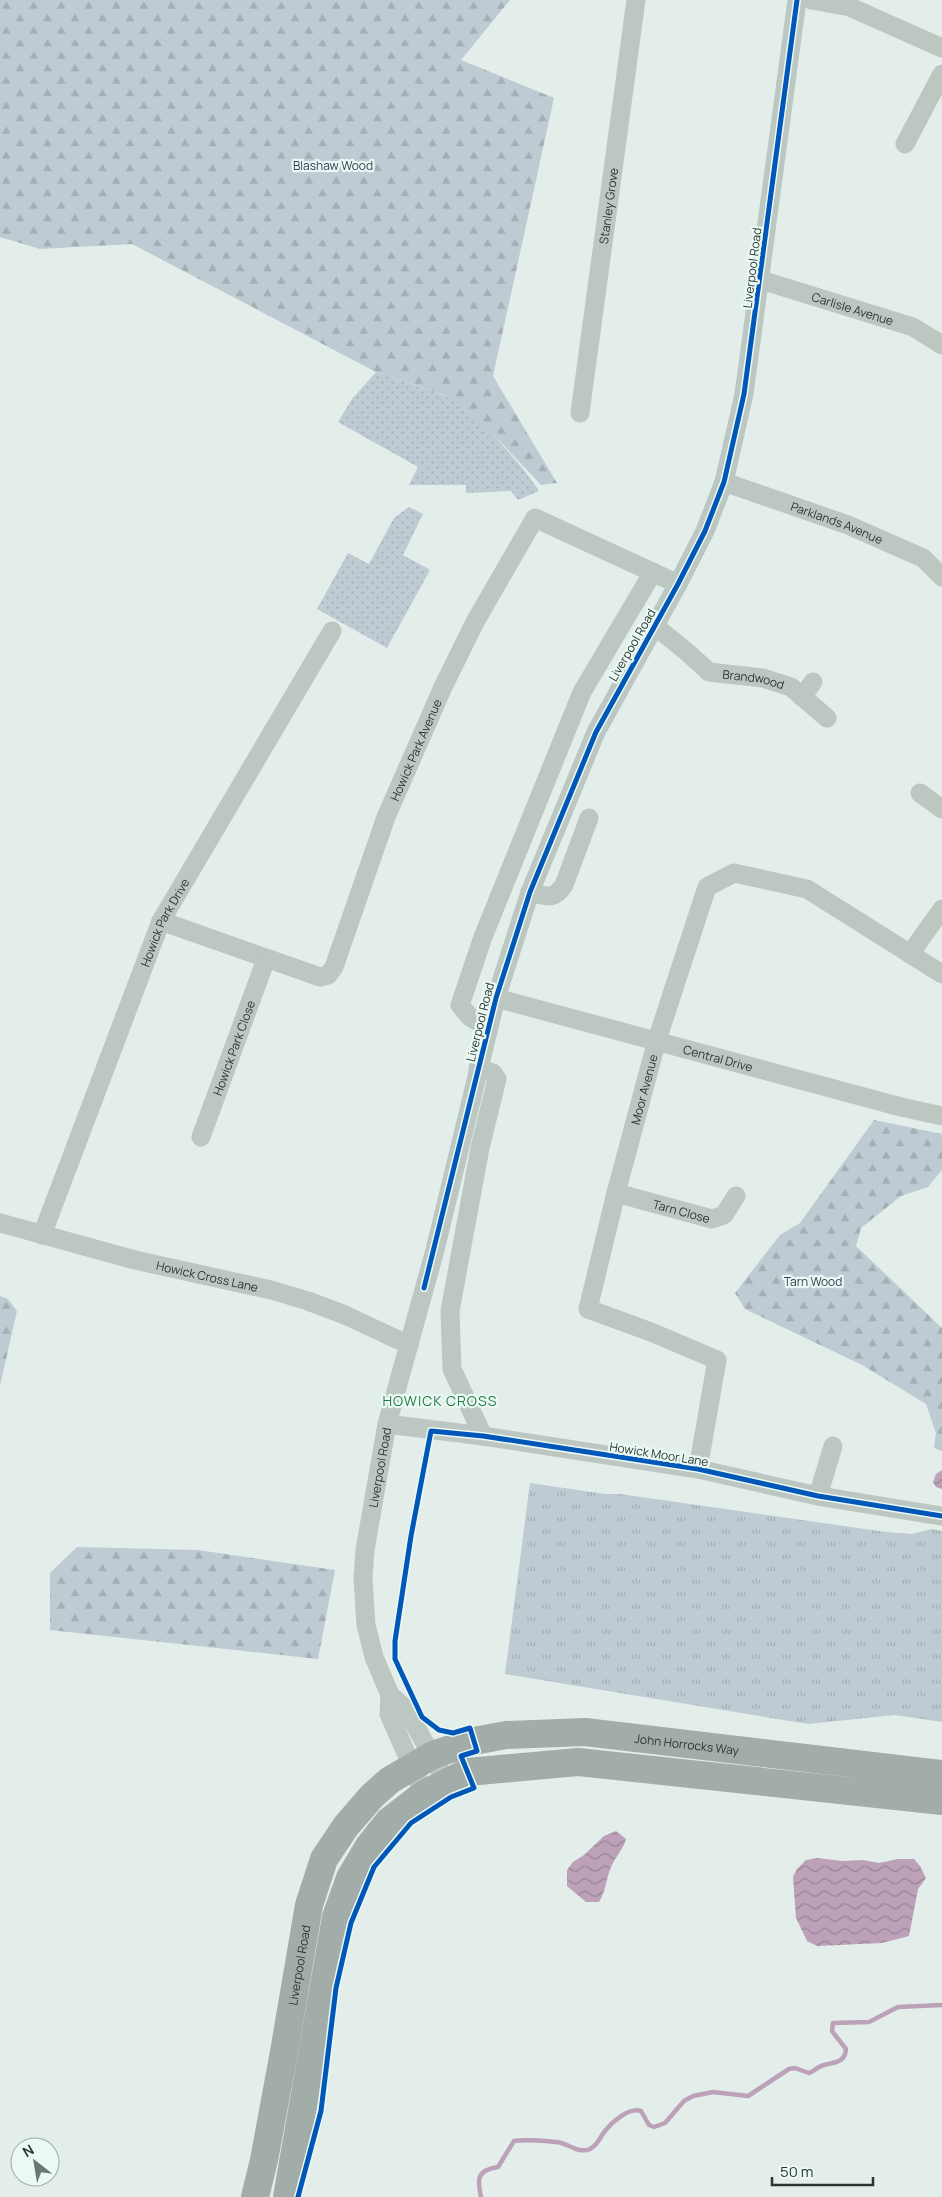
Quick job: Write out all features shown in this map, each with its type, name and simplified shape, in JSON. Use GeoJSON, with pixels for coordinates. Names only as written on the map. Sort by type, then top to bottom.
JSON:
{"type":"FeatureCollection","features":[{"type":"Feature","properties":{"kind":"highway","name":"John Horrocks Way"},"geometry":{"type":"LineString","coordinates":[[422,1761],[474,1742],[506,1735],[585,1732],[942,1774]]}},
{"type":"Feature","properties":{"kind":"highway","name":"Liverpool Road"},"geometry":{"type":"LineString","coordinates":[[255,2197],[277,2088],[309,1905],[324,1859],[346,1826],[372,1796],[390,1780],[422,1761]]}},
{"type":"Feature","properties":{"kind":"highway"},"geometry":{"type":"LineString","coordinates":[[287,2197],[336,1917],[350,1878],[369,1846],[390,1821],[436,1788],[468,1772],[578,1762],[942,1801]]}},
{"type":"Feature","properties":{"kind":"street","name":"Stanley Grove"},"geometry":{"type":"LineString","coordinates":[[580,413],[636,0]]}},
{"type":"Feature","properties":{"kind":"street","name":"Liverpool Road"},"geometry":{"type":"LineString","coordinates":[[436,1788],[422,1761],[406,1709],[390,1694],[374,1657],[366,1625],[363,1578],[365,1550],[387,1424],[434,1250],[496,998],[530,892],[596,732],[678,584],[705,531],[724,482],[744,394],[761,280],[797,0]]}},
{"type":"Feature","properties":{"kind":"street"},"geometry":{"type":"LineString","coordinates":[[811,0],[850,8],[942,48]]}},
{"type":"Feature","properties":{"kind":"street"},"geometry":{"type":"LineString","coordinates":[[904,144],[942,74]]}},
{"type":"Feature","properties":{"kind":"street","name":"Carlisle Avenue"},"geometry":{"type":"LineString","coordinates":[[761,280],[913,327],[942,345]]}},
{"type":"Feature","properties":{"kind":"street","name":"Parklands Avenue"},"geometry":{"type":"LineString","coordinates":[[724,482],[856,529],[923,558],[942,577]]}},
{"type":"Feature","properties":{"kind":"street","name":"Howick Park Avenue"},"geometry":{"type":"LineString","coordinates":[[161,921],[320,977],[328,975],[334,968],[386,817],[443,687],[474,622],[535,518],[678,584]]}},
{"type":"Feature","properties":{"kind":"street"},"geometry":{"type":"LineString","coordinates":[[488,1028],[470,1017],[460,1005],[483,937],[582,692],[653,572]]}},
{"type":"Feature","properties":{"kind":"street","name":"Brandwood"},"geometry":{"type":"LineString","coordinates":[[655,626],[709,672],[763,678],[791,687],[808,689],[827,718]]}},
{"type":"Feature","properties":{"kind":"street","name":"Howick Park Drive"},"geometry":{"type":"LineString","coordinates":[[42,1235],[161,921],[332,631]]}},
{"type":"Feature","properties":{"kind":"street"},"geometry":{"type":"LineString","coordinates":[[920,793],[942,809]]}},
{"type":"Feature","properties":{"kind":"street"},"geometry":{"type":"LineString","coordinates":[[530,892],[550,897],[557,894],[564,885],[590,818]]}},
{"type":"Feature","properties":{"kind":"street","name":"Moor Avenue"},"geometry":{"type":"LineString","coordinates":[[698,1469],[717,1360],[652,1332],[588,1309],[616,1193],[657,1040],[707,887],[734,873],[807,889],[942,974]]}},
{"type":"Feature","properties":{"kind":"street"},"geometry":{"type":"LineString","coordinates":[[910,954],[942,909]]}},
{"type":"Feature","properties":{"kind":"street","name":"Howick Park Close"},"geometry":{"type":"LineString","coordinates":[[201,1137],[266,959]]}},
{"type":"Feature","properties":{"kind":"street","name":"Central Drive"},"geometry":{"type":"LineString","coordinates":[[496,998],[657,1040],[891,1105],[942,1116]]}},
{"type":"Feature","properties":{"kind":"street","name":"Liverpool Road"},"geometry":{"type":"LineString","coordinates":[[478,1068],[493,1073],[497,1079],[480,1148],[450,1311],[452,1369],[483,1436]]}},
{"type":"Feature","properties":{"kind":"street","name":"Tarn Close"},"geometry":{"type":"LineString","coordinates":[[616,1193],[712,1219],[724,1214],[736,1196]]}},
{"type":"Feature","properties":{"kind":"street","name":"Howick Cross Lane"},"geometry":{"type":"LineString","coordinates":[[0,1224],[135,1260],[308,1300],[409,1345]]}},
{"type":"Feature","properties":{"kind":"street","name":"Howick Moor Lane"},"geometry":{"type":"LineString","coordinates":[[387,1424],[483,1436],[698,1469],[818,1496],[942,1516]]}},
{"type":"Feature","properties":{"kind":"street"},"geometry":{"type":"LineString","coordinates":[[818,1496],[833,1446]]}},
{"type":"Feature","properties":{"kind":"street","name":"Liverpool Road"},"geometry":{"type":"LineString","coordinates":[[422,1761],[436,1788]]}},
{"type":"Feature","properties":{"kind":"green space","name":"Blashaw Wood"},"geometry":{"type":"Polygon","coordinates":[[[0,0],[510,0],[461,60],[554,98],[493,376],[557,483],[541,485],[492,433],[450,397],[376,372],[132,244],[40,249],[0,237],[0,0]]]}},
{"type":"Feature","properties":{"kind":"green space"},"geometry":{"type":"Polygon","coordinates":[[[376,372],[452,398],[492,433],[524,470],[539,491],[518,500],[511,491],[466,493],[466,485],[409,485],[418,467],[338,422],[352,399],[376,372]]]}},
{"type":"Feature","properties":{"kind":"green space"},"geometry":{"type":"Polygon","coordinates":[[[409,507],[423,514],[403,555],[430,570],[387,648],[317,609],[348,553],[369,564],[394,518],[409,507]]]}},
{"type":"Feature","properties":{"kind":"green space","name":"Tarn Wood"},"geometry":{"type":"Polygon","coordinates":[[[874,1120],[942,1134],[942,1170],[928,1187],[901,1196],[861,1228],[856,1246],[942,1328],[942,1451],[934,1448],[936,1433],[926,1404],[862,1365],[745,1309],[735,1293],[780,1235],[800,1223],[874,1120]]]}},
{"type":"Feature","properties":{"kind":"green space"},"geometry":{"type":"Polygon","coordinates":[[[0,1296],[8,1299],[17,1311],[0,1386],[0,1296]]]}},
{"type":"Feature","properties":{"kind":"green space"},"geometry":{"type":"Polygon","coordinates":[[[530,1483],[886,1532],[911,1534],[932,1529],[942,1531],[942,1722],[895,1715],[808,1724],[505,1674],[530,1483]]]}},
{"type":"Feature","properties":{"kind":"green space"},"geometry":{"type":"Polygon","coordinates":[[[77,1547],[198,1550],[335,1570],[318,1659],[50,1630],[50,1573],[77,1547]]]}},
{"type":"Feature","properties":{"kind":"water"},"geometry":{"type":"Polygon","coordinates":[[[942,1470],[942,1489],[936,1487],[933,1482],[936,1474],[942,1470]]]}},
{"type":"Feature","properties":{"kind":"water"},"geometry":{"type":"Polygon","coordinates":[[[616,1831],[626,1839],[625,1843],[611,1867],[599,1902],[586,1902],[567,1886],[567,1870],[573,1862],[584,1855],[604,1836],[616,1831]]]}},
{"type":"Feature","properties":{"kind":"water"},"geometry":{"type":"Polygon","coordinates":[[[818,1858],[842,1861],[863,1860],[879,1863],[898,1859],[914,1859],[926,1878],[918,1889],[909,1936],[882,1943],[817,1946],[807,1941],[796,1918],[793,1877],[797,1869],[806,1860],[818,1858]]]}},
{"type":"Feature","properties":{"kind":"waterway"},"geometry":{"type":"LineString","coordinates":[[481,2197],[480,2176],[486,2170],[498,2167],[514,2141],[557,2142],[578,2150],[590,2149],[612,2124],[621,2116],[631,2111],[641,2111],[649,2125],[654,2127],[665,2123],[684,2101],[693,2096],[713,2092],[748,2096],[789,2069],[795,2068],[809,2073],[822,2066],[839,2061],[844,2057],[846,2049],[832,2031],[833,2023],[869,2022],[898,2007],[942,2005]]}},
{"type":"Feature","properties":{"kind":"cycle path"},"geometry":{"type":"LineString","coordinates":[[424,1288],[496,998],[530,892],[596,732],[678,584],[705,531],[724,482],[744,394],[797,0]]}},
{"type":"Feature","properties":{"kind":"cycle path"},"geometry":{"type":"LineString","coordinates":[[298,2197],[321,2111],[336,1988],[351,1923],[374,1867],[411,1823],[451,1797],[474,1788],[461,1756],[477,1751],[470,1728],[453,1733],[439,1730],[422,1717],[395,1659],[395,1641],[411,1536],[431,1431],[483,1436],[698,1469],[818,1496],[942,1516]]}},
{"type":"Feature","properties":{"kind":"district","name":"HOWICK CROSS"},"geometry":{"type":"Point","coordinates":[440,1400]}}]}
